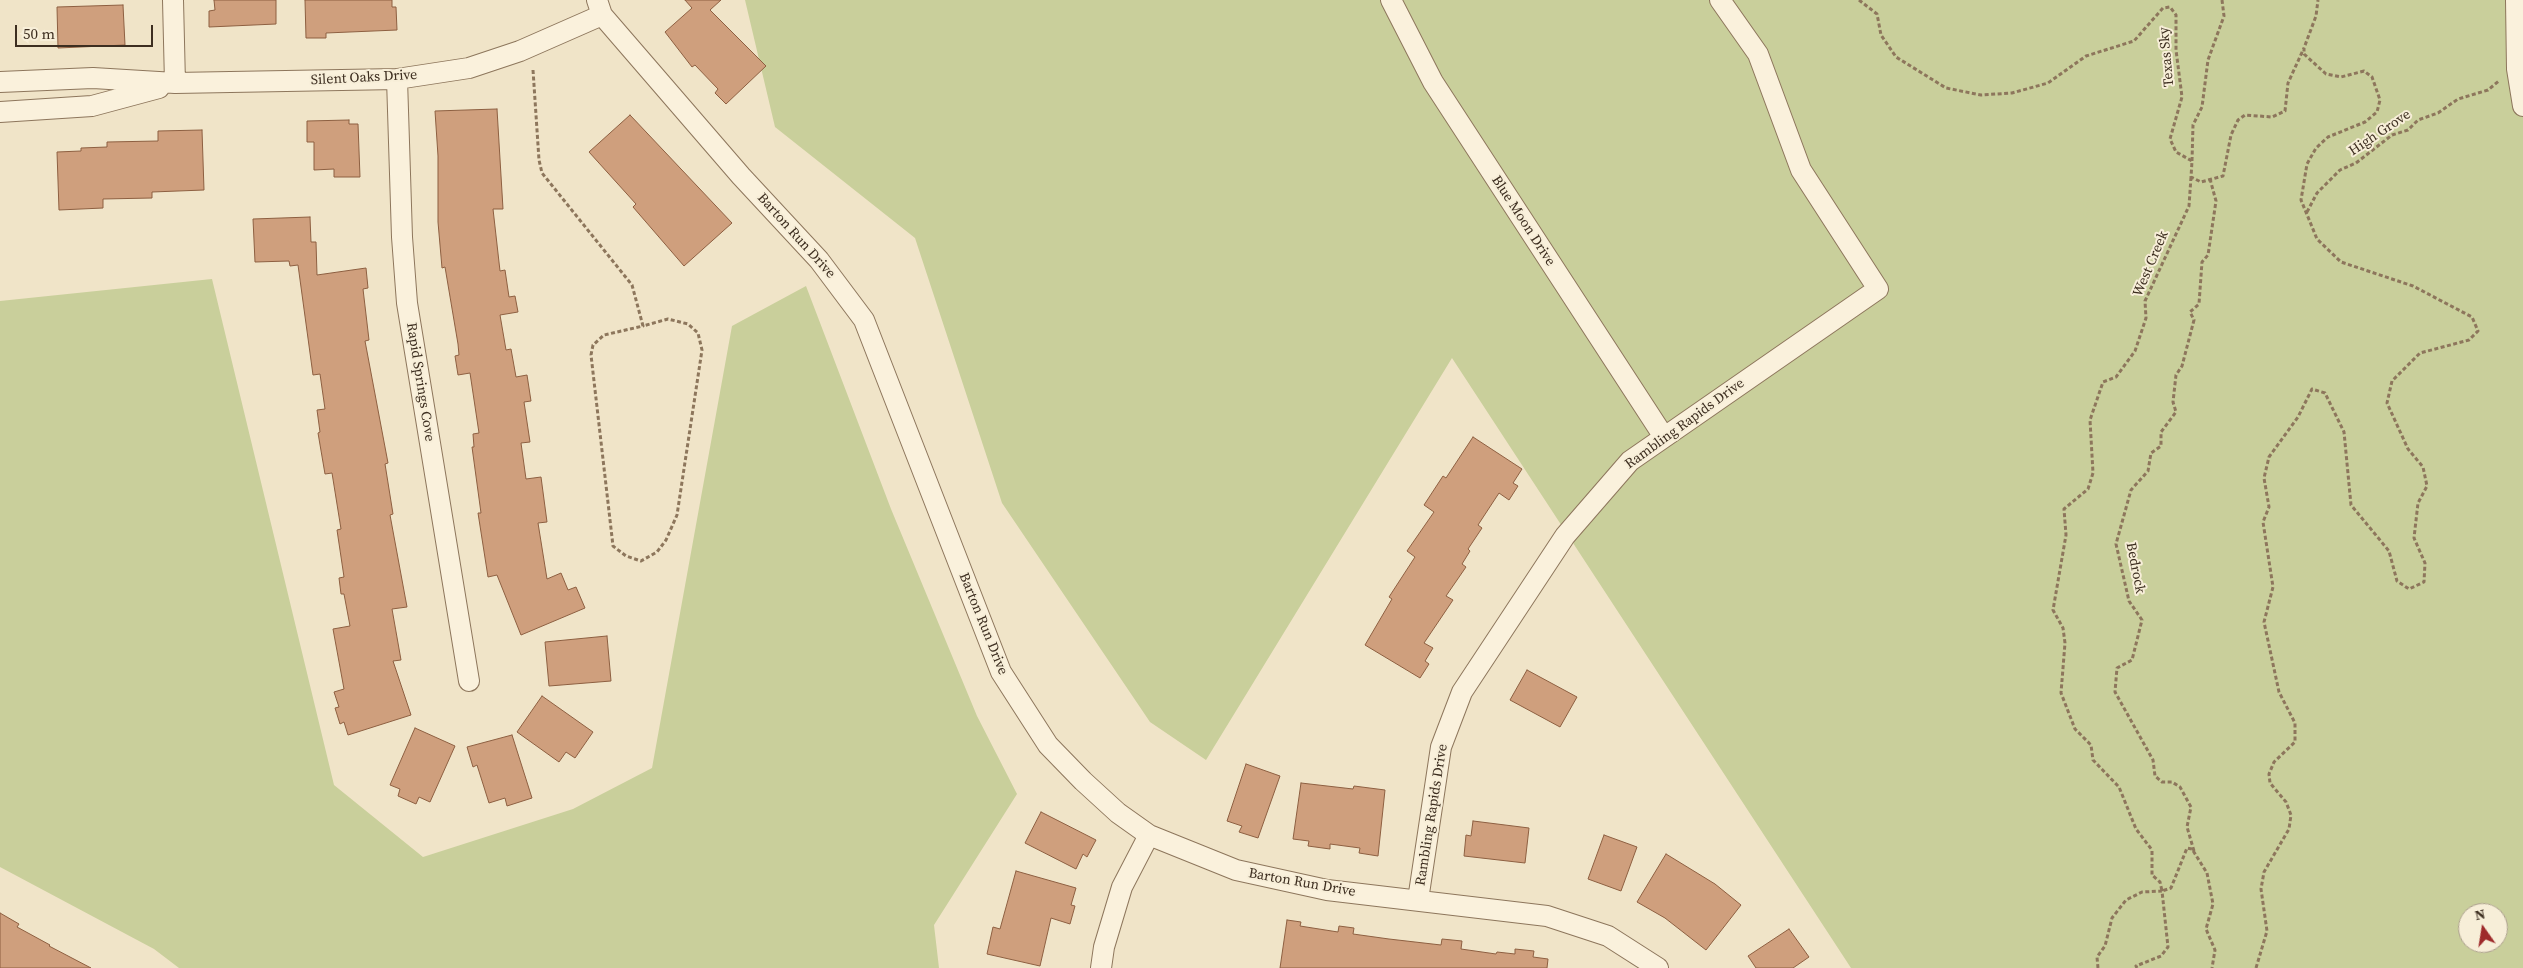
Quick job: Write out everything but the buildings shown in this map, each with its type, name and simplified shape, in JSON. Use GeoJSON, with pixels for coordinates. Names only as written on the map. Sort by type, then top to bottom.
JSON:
{"type":"FeatureCollection","features":[{"type":"Feature","properties":{"kind":"street"},"geometry":{"type":"LineString","coordinates":[[173,0],[175,83]]}},
{"type":"Feature","properties":{"kind":"street","name":"Blue Moon Drive"},"geometry":{"type":"LineString","coordinates":[[1391,0],[1433,82],[1664,437]]}},
{"type":"Feature","properties":{"kind":"street","name":"Rambling Rapids Drive"},"geometry":{"type":"LineString","coordinates":[[1418,900],[1441,747],[1462,692],[1564,536],[1630,461],[1878,289],[1801,170],[1758,54],[1720,0]]}},
{"type":"Feature","properties":{"kind":"street"},"geometry":{"type":"LineString","coordinates":[[2516,0],[2517,69],[2523,106]]}},
{"type":"Feature","properties":{"kind":"street","name":"Silent Oaks Drive"},"geometry":{"type":"LineString","coordinates":[[0,82],[93,78],[175,83],[397,79],[469,68],[520,51],[599,8]]}},
{"type":"Feature","properties":{"kind":"street","name":"Barton Run Drive"},"geometry":{"type":"LineString","coordinates":[[599,8],[741,176],[819,260],[864,320],[1001,672],[1048,745],[1082,781],[1118,813],[1149,835],[1236,870],[1281,882],[1327,890],[1546,916],[1608,936],[1658,968]]}},
{"type":"Feature","properties":{"kind":"street","name":"Rapid Springs Cove"},"geometry":{"type":"LineString","coordinates":[[397,79],[402,240],[407,303],[469,682]]}},
{"type":"Feature","properties":{"kind":"street","name":"Silent Oaks Drive"},"geometry":{"type":"LineString","coordinates":[[0,112],[92,106],[175,83]]}},
{"type":"Feature","properties":{"kind":"street"},"geometry":{"type":"LineString","coordinates":[[1102,968],[1104,947],[1122,888],[1149,835]]}},
{"type":"Feature","properties":{"kind":"path","name":"Texas Sky"},"geometry":{"type":"LineString","coordinates":[[1859,0],[1877,14],[1882,36],[1896,57],[1946,88],[1981,95],[2012,93],[2048,83],[2086,56],[2134,41],[2163,8],[2170,8],[2176,15],[2176,50],[2182,97],[2170,139],[2176,152],[2192,161]]}},
{"type":"Feature","properties":{"kind":"path"},"geometry":{"type":"LineString","coordinates":[[2222,0],[2224,16],[2208,60],[2202,107],[2193,125],[2191,177],[2201,182],[2223,176],[2231,135],[2238,120],[2245,115],[2272,117],[2285,111],[2288,82],[2316,16],[2318,0]]}},
{"type":"Feature","properties":{"kind":"path"},"geometry":{"type":"LineString","coordinates":[[2256,968],[2268,930],[2261,889],[2264,872],[2289,829],[2291,815],[2286,802],[2270,783],[2269,774],[2274,762],[2295,742],[2295,723],[2279,692],[2264,622],[2274,586],[2263,522],[2269,508],[2264,478],[2268,457],[2298,417],[2312,389],[2325,393],[2344,432],[2351,505],[2389,551],[2397,581],[2410,589],[2424,582],[2425,563],[2414,538],[2418,503],[2427,486],[2423,467],[2408,450],[2387,402],[2388,396],[2392,381],[2420,353],[2469,340],[2478,331],[2472,317],[2413,286],[2341,262],[2317,239],[2301,200],[2307,164],[2316,148],[2328,137],[2366,122],[2377,112],[2380,100],[2372,77],[2364,72],[2341,77],[2326,74],[2304,54],[2304,48]]}},
{"type":"Feature","properties":{"kind":"path"},"geometry":{"type":"LineString","coordinates":[[533,70],[539,160],[542,172],[632,285],[643,326]]}},
{"type":"Feature","properties":{"kind":"path","name":"High Grove"},"geometry":{"type":"LineString","coordinates":[[2306,212],[2317,193],[2340,170],[2356,163],[2392,135],[2408,130],[2418,120],[2438,113],[2458,99],[2488,90],[2506,75]]}},
{"type":"Feature","properties":{"kind":"path","name":"West Creek"},"geometry":{"type":"LineString","coordinates":[[2162,891],[2160,882],[2152,875],[2152,850],[2136,829],[2119,786],[2093,760],[2091,745],[2075,729],[2062,693],[2065,642],[2063,628],[2053,610],[2066,535],[2064,510],[2088,489],[2093,473],[2090,420],[2104,382],[2116,377],[2135,351],[2146,318],[2145,301],[2189,206],[2191,177]]}},
{"type":"Feature","properties":{"kind":"path","name":"Bedrock"},"geometry":{"type":"LineString","coordinates":[[2196,855],[2187,827],[2192,807],[2180,787],[2172,782],[2162,782],[2155,776],[2153,760],[2115,692],[2117,668],[2132,660],[2142,620],[2129,601],[2116,544],[2131,490],[2148,471],[2152,453],[2161,446],[2161,432],[2176,412],[2173,402],[2176,375],[2182,366],[2194,320],[2190,312],[2199,304],[2202,262],[2208,255],[2216,202],[2210,179]]}},
{"type":"Feature","properties":{"kind":"path"},"geometry":{"type":"LineString","coordinates":[[668,319],[688,324],[698,333],[702,350],[677,515],[666,540],[656,552],[641,561],[626,556],[613,546],[591,355],[593,345],[604,335],[643,326],[668,319]]}},
{"type":"Feature","properties":{"kind":"path"},"geometry":{"type":"LineString","coordinates":[[2098,968],[2097,957],[2105,946],[2112,918],[2126,900],[2142,892],[2162,891],[2171,888],[2187,848],[2192,849],[2207,873],[2213,904],[2206,929],[2215,950],[2212,968]]}},
{"type":"Feature","properties":{"kind":"path"},"geometry":{"type":"LineString","coordinates":[[2137,968],[2136,966],[2161,956],[2168,946],[2162,891]]}},
{"type":"Feature","properties":{"kind":"green space"},"geometry":{"type":"Polygon","coordinates":[[[745,0],[2523,0],[2523,968],[1851,968],[1452,358],[1206,760],[1150,722],[1002,503],[915,238],[775,127],[745,0]]]}},
{"type":"Feature","properties":{"kind":"green space"},"geometry":{"type":"Polygon","coordinates":[[[212,279],[334,785],[423,857],[573,809],[652,768],[732,326],[806,286],[891,509],[977,716],[1017,794],[934,925],[939,968],[179,968],[154,949],[0,867],[0,301],[212,279]]]}}]}
